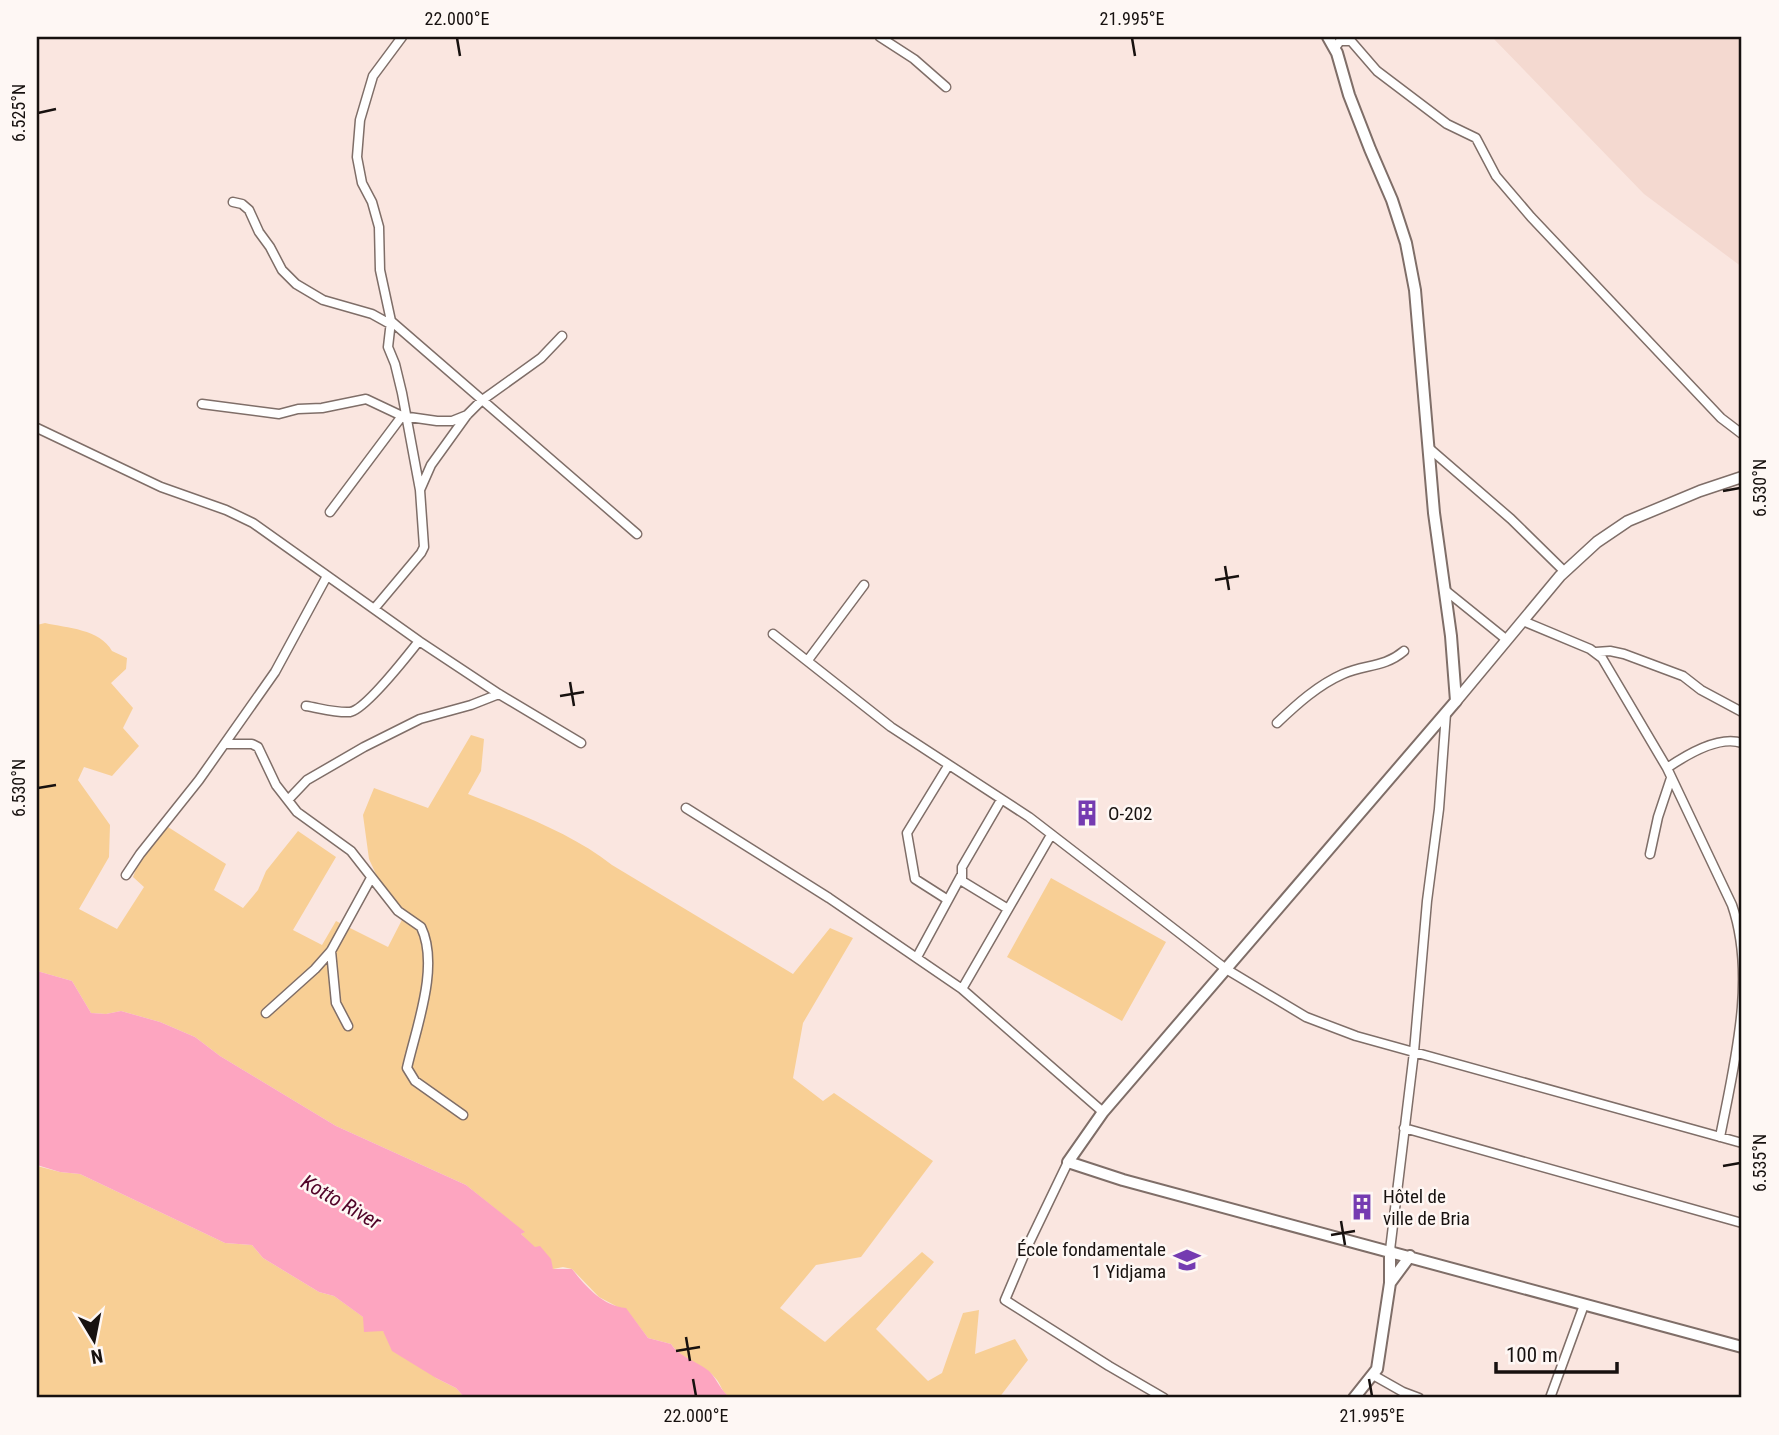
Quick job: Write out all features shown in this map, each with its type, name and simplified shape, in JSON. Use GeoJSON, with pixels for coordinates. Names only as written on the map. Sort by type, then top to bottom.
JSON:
{"type":"FeatureCollection","features":[{"type":"Feature","properties":{"kind":"main road"},"geometry":{"type":"LineString","coordinates":[[1328,37],[1335,48],[1349,95],[1405,238],[1415,290],[1434,513],[1456,701],[1103,1112],[1068,1162],[1123,1180],[1742,1347]]}},
{"type":"Feature","properties":{"kind":"main road"},"geometry":{"type":"LineString","coordinates":[[1354,1398],[1377,1369],[1390,1283],[1390,1250]]}},
{"type":"Feature","properties":{"kind":"main road"},"geometry":{"type":"LineString","coordinates":[[1390,1283],[1410,1256]]}},
{"type":"Feature","properties":{"kind":"street"},"geometry":{"type":"LineString","coordinates":[[374,609],[424,547],[420,490],[395,364],[388,347],[390,323],[380,270],[379,228],[372,202],[362,183],[358,146],[360,120],[373,76],[402,37]]}},
{"type":"Feature","properties":{"kind":"street"},"geometry":{"type":"LineString","coordinates":[[880,37],[914,60],[946,87]]}},
{"type":"Feature","properties":{"kind":"street"},"geometry":{"type":"LineString","coordinates":[[1335,48],[1340,41],[1351,41],[1377,71],[1447,124],[1476,138],[1496,176],[1531,217],[1717,414],[1742,434]]}},
{"type":"Feature","properties":{"kind":"street"},"geometry":{"type":"LineString","coordinates":[[233,202],[242,204],[249,210],[282,270],[296,284],[323,300],[372,314],[390,323],[637,534]]}},
{"type":"Feature","properties":{"kind":"street"},"geometry":{"type":"LineString","coordinates":[[420,490],[430,465],[467,415],[481,401],[541,358],[562,336]]}},
{"type":"Feature","properties":{"kind":"street"},"geometry":{"type":"LineString","coordinates":[[202,404],[279,414],[366,400],[404,416],[445,422],[467,415]]}},
{"type":"Feature","properties":{"kind":"street"},"geometry":{"type":"LineString","coordinates":[[330,512],[404,416]]}},
{"type":"Feature","properties":{"kind":"street"},"geometry":{"type":"LineString","coordinates":[[37,428],[161,487],[226,510],[253,523],[419,641],[499,694],[581,743]]}},
{"type":"Feature","properties":{"kind":"street"},"geometry":{"type":"LineString","coordinates":[[1430,449],[1511,519],[1565,572]]}},
{"type":"Feature","properties":{"kind":"street"},"geometry":{"type":"LineString","coordinates":[[1456,701],[1565,572],[1597,542],[1628,521],[1700,491],[1742,478]]}},
{"type":"Feature","properties":{"kind":"street"},"geometry":{"type":"LineString","coordinates":[[126,875],[225,744],[279,666],[327,576]]}},
{"type":"Feature","properties":{"kind":"street"},"geometry":{"type":"LineString","coordinates":[[808,660],[864,585]]}},
{"type":"Feature","properties":{"kind":"street"},"geometry":{"type":"LineString","coordinates":[[1445,590],[1507,640]]}},
{"type":"Feature","properties":{"kind":"street"},"geometry":{"type":"LineString","coordinates":[[1522,621],[1595,652],[1602,658],[1629,699],[1667,768],[1732,905],[1738,926],[1742,970],[1742,1023],[1720,1137]]}},
{"type":"Feature","properties":{"kind":"street"},"geometry":{"type":"LineString","coordinates":[[773,634],[891,727],[1029,817],[1226,969],[1306,1017],[1343,1032],[1742,1143]]}},
{"type":"Feature","properties":{"kind":"street"},"geometry":{"type":"LineString","coordinates":[[306,706],[349,712],[357,709],[391,676],[419,641]]}},
{"type":"Feature","properties":{"kind":"street"},"geometry":{"type":"LineString","coordinates":[[1277,723],[1302,699],[1344,673],[1391,661],[1404,650]]}},
{"type":"Feature","properties":{"kind":"street"},"geometry":{"type":"LineString","coordinates":[[1595,652],[1624,654],[1683,676],[1742,712]]}},
{"type":"Feature","properties":{"kind":"street"},"geometry":{"type":"LineString","coordinates":[[288,800],[307,779],[364,747],[426,716],[471,705],[499,694]]}},
{"type":"Feature","properties":{"kind":"street"},"geometry":{"type":"LineString","coordinates":[[1390,1250],[1414,1052],[1446,713]]}},
{"type":"Feature","properties":{"kind":"street"},"geometry":{"type":"LineString","coordinates":[[1667,768],[1690,753],[1732,740],[1742,743]]}},
{"type":"Feature","properties":{"kind":"street"},"geometry":{"type":"LineString","coordinates":[[225,744],[252,744],[258,747],[276,785],[302,816],[351,850],[398,911],[416,922],[424,933],[428,979],[407,1068],[410,1076],[463,1115]]}},
{"type":"Feature","properties":{"kind":"street"},"geometry":{"type":"LineString","coordinates":[[948,766],[908,833],[915,878],[948,900]]}},
{"type":"Feature","properties":{"kind":"street"},"geometry":{"type":"LineString","coordinates":[[1650,854],[1658,817],[1671,778]]}},
{"type":"Feature","properties":{"kind":"street"},"geometry":{"type":"LineString","coordinates":[[1001,800],[962,867],[962,881],[1007,909]]}},
{"type":"Feature","properties":{"kind":"street"},"geometry":{"type":"LineString","coordinates":[[686,808],[918,957],[962,989],[1103,1112]]}},
{"type":"Feature","properties":{"kind":"street"},"geometry":{"type":"LineString","coordinates":[[962,989],[1051,835]]}},
{"type":"Feature","properties":{"kind":"street"},"geometry":{"type":"LineString","coordinates":[[918,957],[962,874]]}},
{"type":"Feature","properties":{"kind":"street"},"geometry":{"type":"LineString","coordinates":[[266,1013],[331,951],[372,878]]}},
{"type":"Feature","properties":{"kind":"street"},"geometry":{"type":"LineString","coordinates":[[331,951],[336,1003],[348,1026]]}},
{"type":"Feature","properties":{"kind":"street"},"geometry":{"type":"LineString","coordinates":[[1404,1128],[1742,1223]]}},
{"type":"Feature","properties":{"kind":"street"},"geometry":{"type":"LineString","coordinates":[[1068,1162],[1005,1300],[1164,1398]]}},
{"type":"Feature","properties":{"kind":"street"},"geometry":{"type":"LineString","coordinates":[[1550,1398],[1584,1305]]}},
{"type":"Feature","properties":{"kind":"street"},"geometry":{"type":"LineString","coordinates":[[1373,1374],[1402,1395],[1419,1398]]}},
{"type":"Feature","properties":{"kind":"shaded area"},"geometry":{"type":"Polygon","coordinates":[[[1492,37],[1742,37],[1742,267],[1644,194],[1492,37]]]}},
{"type":"Feature","properties":{"kind":"shaded area"},"geometry":{"type":"Polygon","coordinates":[[[45,623],[91,634],[100,638],[112,651],[127,658],[126,669],[111,683],[133,708],[123,728],[139,746],[112,776],[84,767],[78,780],[110,825],[109,857],[79,909],[117,929],[144,887],[133,877],[142,853],[168,827],[226,864],[214,890],[243,908],[258,890],[266,871],[298,831],[336,857],[293,930],[322,945],[336,921],[388,947],[406,912],[380,883],[369,859],[363,815],[374,788],[428,808],[471,735],[484,739],[481,771],[468,794],[580,843],[793,974],[830,928],[853,938],[803,1023],[793,1078],[823,1101],[834,1093],[933,1161],[861,1257],[816,1265],[780,1308],[825,1342],[922,1252],[934,1262],[876,1329],[928,1381],[942,1373],[963,1313],[979,1310],[975,1354],[1015,1339],[1028,1360],[999,1398],[731,1398],[707,1370],[681,1354],[671,1344],[648,1338],[629,1313],[599,1297],[572,1269],[553,1269],[521,1234],[524,1232],[466,1185],[336,1126],[220,1056],[195,1037],[160,1022],[121,1011],[91,1013],[72,981],[37,971],[37,625],[45,623]]]}},
{"type":"Feature","properties":{"kind":"shaded area"},"geometry":{"type":"Polygon","coordinates":[[[1051,878],[1166,942],[1122,1021],[1007,957],[1051,878]]]}},
{"type":"Feature","properties":{"kind":"shaded area"},"geometry":{"type":"Polygon","coordinates":[[[37,1166],[80,1174],[225,1243],[252,1245],[263,1258],[319,1292],[334,1296],[383,1331],[436,1378],[456,1388],[465,1398],[37,1398],[37,1166]]]}},
{"type":"Feature","properties":{"kind":"water","name":"Kotto River"},"geometry":{"type":"Polygon","coordinates":[[[37,971],[72,981],[91,1013],[121,1011],[160,1022],[195,1037],[220,1056],[336,1126],[466,1185],[525,1232],[521,1234],[535,1247],[540,1246],[551,1259],[553,1269],[572,1269],[602,1300],[626,1308],[648,1338],[671,1344],[709,1371],[731,1398],[465,1398],[456,1388],[392,1351],[383,1331],[364,1332],[363,1317],[334,1296],[319,1292],[263,1258],[252,1245],[225,1243],[80,1174],[60,1172],[37,1165],[37,971]]]}},
{"type":"Feature","properties":{"kind":"place","name":"O-202"},"geometry":{"type":"Point","coordinates":[1087,813]}},
{"type":"Feature","properties":{"kind":"place","name":"Hôtel de ville de Bria"},"geometry":{"type":"Point","coordinates":[1362,1207]}},
{"type":"Feature","properties":{"kind":"place","name":"École fondamentale 1 Yidjama"},"geometry":{"type":"Point","coordinates":[1187,1260]}}]}
